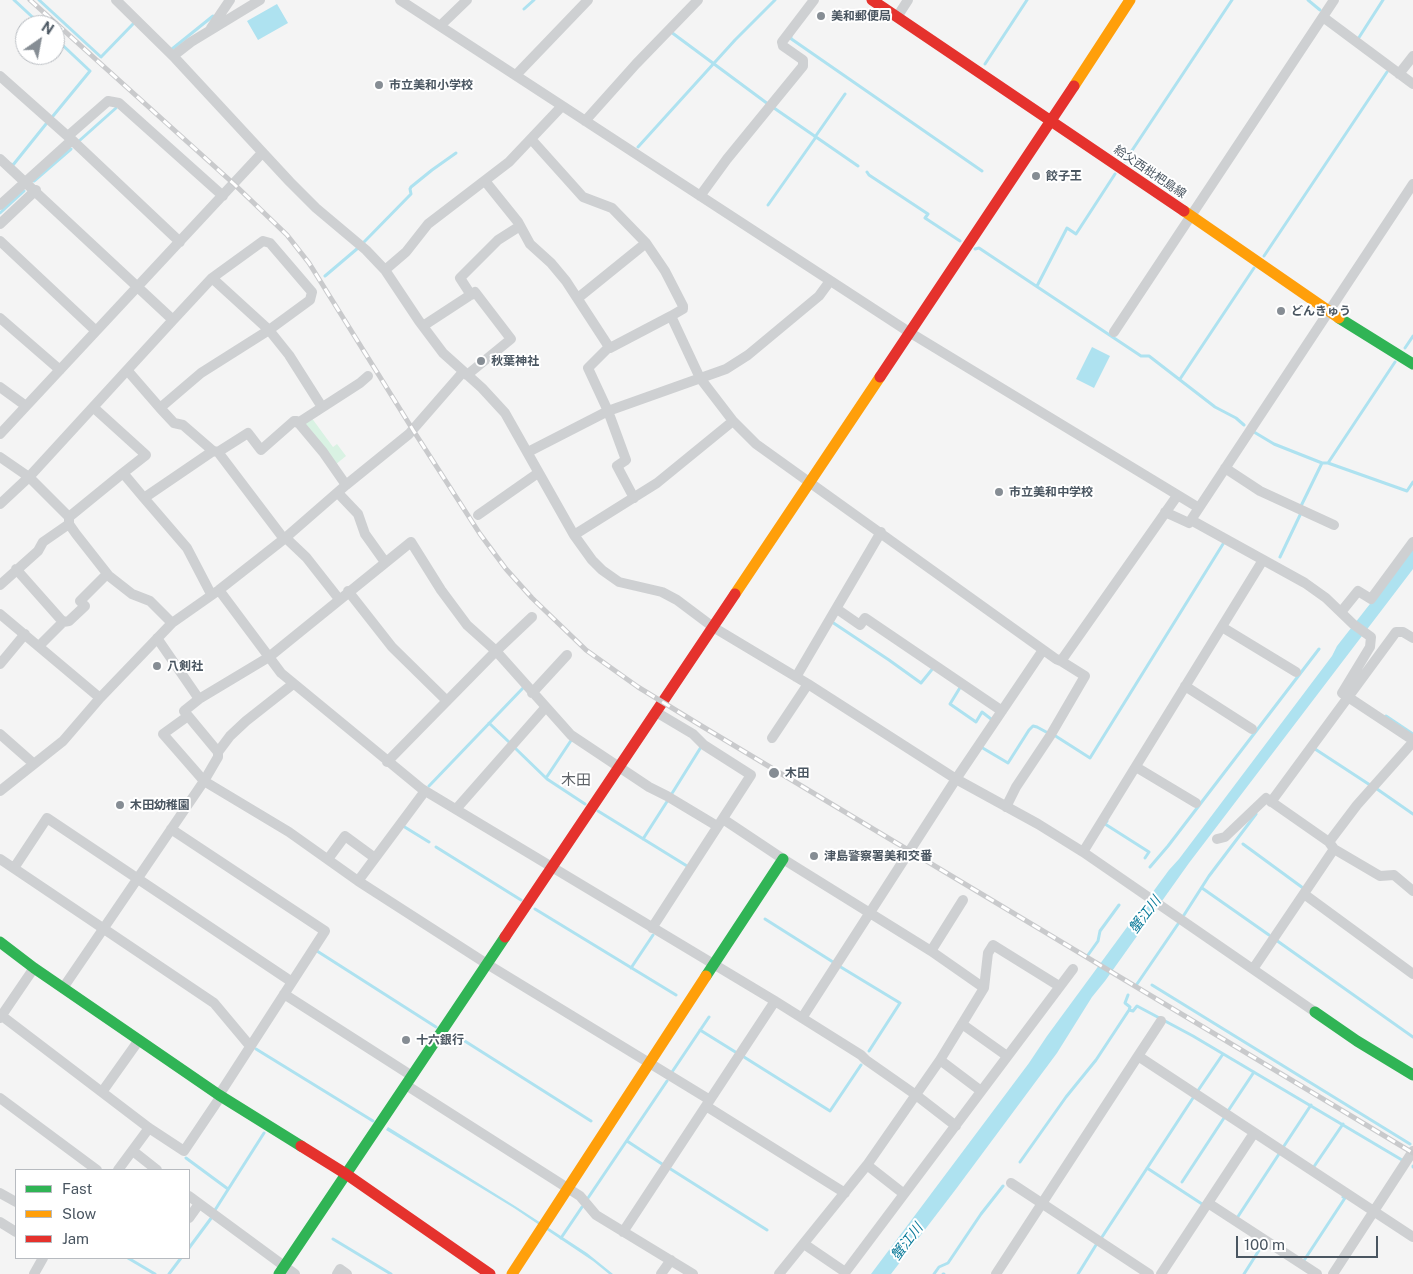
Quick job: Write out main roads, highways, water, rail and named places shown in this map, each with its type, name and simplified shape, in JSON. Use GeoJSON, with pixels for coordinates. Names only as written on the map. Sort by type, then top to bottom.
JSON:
{"type":"FeatureCollection","features":[{"type":"Feature","properties":{"kind":"water"},"geometry":{"type":"Polygon","coordinates":[[[277,4],[288,23],[258,40],[247,21],[277,4]]]}},
{"type":"Feature","properties":{"kind":"water"},"geometry":{"type":"Polygon","coordinates":[[[1092,347],[1110,356],[1094,388],[1076,379],[1092,347]]]}},
{"type":"Feature","properties":{"kind":"water","name":"蟹江川"},"geometry":{"type":"Polygon","coordinates":[[[1413,549],[1413,569],[1189,863],[1092,997],[1057,1053],[956,1189],[891,1274],[871,1274],[1029,1063],[1169,870],[1332,656],[1337,646],[1413,549]]]}},
{"type":"Feature","properties":{"kind":"water"},"geometry":{"type":"Polygon","coordinates":[[[388,1127],[587,1253],[613,1274],[609,1274],[593,1261],[514,1208],[386,1130],[388,1127]]]}},
{"type":"Feature","properties":{"kind":"waterway"},"geometry":{"type":"LineString","coordinates":[[14,0],[30,15]]}},
{"type":"Feature","properties":{"kind":"waterway"},"geometry":{"type":"LineString","coordinates":[[39,0],[101,57],[133,24]]}},
{"type":"Feature","properties":{"kind":"waterway"},"geometry":{"type":"LineString","coordinates":[[524,9],[534,0]]}},
{"type":"Feature","properties":{"kind":"waterway"},"geometry":{"type":"LineString","coordinates":[[638,147],[735,40],[775,0]]}},
{"type":"Feature","properties":{"kind":"waterway"},"geometry":{"type":"LineString","coordinates":[[985,64],[1027,0]]}},
{"type":"Feature","properties":{"kind":"waterway"},"geometry":{"type":"LineString","coordinates":[[1125,161],[1232,0]]}},
{"type":"Feature","properties":{"kind":"waterway"},"geometry":{"type":"LineString","coordinates":[[1308,0],[1320,10]]}},
{"type":"Feature","properties":{"kind":"waterway"},"geometry":{"type":"LineString","coordinates":[[1358,39],[1383,0]]}},
{"type":"Feature","properties":{"kind":"waterway"},"geometry":{"type":"LineString","coordinates":[[172,49],[213,16]]}},
{"type":"Feature","properties":{"kind":"waterway"},"geometry":{"type":"LineString","coordinates":[[671,32],[768,104]]}},
{"type":"Feature","properties":{"kind":"waterway"},"geometry":{"type":"LineString","coordinates":[[791,37],[982,171]]}},
{"type":"Feature","properties":{"kind":"waterway"},"geometry":{"type":"LineString","coordinates":[[53,116],[90,71],[65,47]]}},
{"type":"Feature","properties":{"kind":"waterway"},"geometry":{"type":"LineString","coordinates":[[1264,256],[1387,72]]}},
{"type":"Feature","properties":{"kind":"waterway"},"geometry":{"type":"LineString","coordinates":[[815,137],[845,94]]}},
{"type":"Feature","properties":{"kind":"waterway"},"geometry":{"type":"LineString","coordinates":[[79,141],[116,108]]}},
{"type":"Feature","properties":{"kind":"waterway"},"geometry":{"type":"LineString","coordinates":[[774,108],[858,166]]}},
{"type":"Feature","properties":{"kind":"waterway"},"geometry":{"type":"LineString","coordinates":[[11,164],[13,165],[46,124]]}},
{"type":"Feature","properties":{"kind":"waterway"},"geometry":{"type":"LineString","coordinates":[[768,205],[816,137]]}},
{"type":"Feature","properties":{"kind":"waterway"},"geometry":{"type":"LineString","coordinates":[[34,181],[71,149]]}},
{"type":"Feature","properties":{"kind":"waterway"},"geometry":{"type":"LineString","coordinates":[[364,242],[411,194],[411,187],[456,153]]}},
{"type":"Feature","properties":{"kind":"waterway"},"geometry":{"type":"LineString","coordinates":[[867,172],[928,214],[925,218],[960,241]]}},
{"type":"Feature","properties":{"kind":"waterway"},"geometry":{"type":"LineString","coordinates":[[1037,286],[1067,228],[1076,234],[1115,174]]}},
{"type":"Feature","properties":{"kind":"waterway"},"geometry":{"type":"LineString","coordinates":[[0,213],[24,191]]}},
{"type":"Feature","properties":{"kind":"waterway"},"geometry":{"type":"LineString","coordinates":[[325,276],[358,248]]}},
{"type":"Feature","properties":{"kind":"waterway"},"geometry":{"type":"LineString","coordinates":[[975,249],[979,248],[1141,356],[1149,356],[1215,407],[1236,418],[1244,425]]}},
{"type":"Feature","properties":{"kind":"waterway"},"geometry":{"type":"LineString","coordinates":[[1180,379],[1254,268]]}},
{"type":"Feature","properties":{"kind":"waterway"},"geometry":{"type":"LineString","coordinates":[[1405,348],[1413,336]]}},
{"type":"Feature","properties":{"kind":"waterway"},"geometry":{"type":"LineString","coordinates":[[1301,506],[1322,463],[1328,463],[1395,362]]}},
{"type":"Feature","properties":{"kind":"waterway"},"geometry":{"type":"LineString","coordinates":[[1254,432],[1274,444],[1322,463]]}},
{"type":"Feature","properties":{"kind":"waterway"},"geometry":{"type":"LineString","coordinates":[[1328,463],[1407,491],[1413,482]]}},
{"type":"Feature","properties":{"kind":"waterway"},"geometry":{"type":"LineString","coordinates":[[1280,557],[1301,513]]}},
{"type":"Feature","properties":{"kind":"waterway"},"geometry":{"type":"LineString","coordinates":[[1054,735],[1090,758],[1223,544]]}},
{"type":"Feature","properties":{"kind":"waterway"},"geometry":{"type":"LineString","coordinates":[[832,622],[921,683],[934,667]]}},
{"type":"Feature","properties":{"kind":"waterway"},"geometry":{"type":"LineString","coordinates":[[1150,867],[1319,649]]}},
{"type":"Feature","properties":{"kind":"waterway"},"geometry":{"type":"LineString","coordinates":[[961,686],[950,704],[976,722],[982,712],[991,719]]}},
{"type":"Feature","properties":{"kind":"waterway"},"geometry":{"type":"LineString","coordinates":[[429,786],[523,688]]}},
{"type":"Feature","properties":{"kind":"waterway"},"geometry":{"type":"LineString","coordinates":[[1386,716],[1413,734]]}},
{"type":"Feature","properties":{"kind":"waterway"},"geometry":{"type":"LineString","coordinates":[[489,723],[509,742]]}},
{"type":"Feature","properties":{"kind":"waterway"},"geometry":{"type":"LineString","coordinates":[[981,747],[1008,763],[1033,726],[1048,733]]}},
{"type":"Feature","properties":{"kind":"waterway"},"geometry":{"type":"LineString","coordinates":[[546,778],[572,739]]}},
{"type":"Feature","properties":{"kind":"waterway"},"geometry":{"type":"LineString","coordinates":[[671,795],[701,747]]}},
{"type":"Feature","properties":{"kind":"waterway"},"geometry":{"type":"LineString","coordinates":[[515,748],[547,779],[585,804]]}},
{"type":"Feature","properties":{"kind":"waterway"},"geometry":{"type":"LineString","coordinates":[[1315,749],[1370,785]]}},
{"type":"Feature","properties":{"kind":"waterway"},"geometry":{"type":"LineString","coordinates":[[1377,789],[1413,814]]}},
{"type":"Feature","properties":{"kind":"waterway"},"geometry":{"type":"LineString","coordinates":[[643,839],[668,800]]}},
{"type":"Feature","properties":{"kind":"waterway"},"geometry":{"type":"LineString","coordinates":[[598,811],[687,866]]}},
{"type":"Feature","properties":{"kind":"waterway"},"geometry":{"type":"LineString","coordinates":[[1184,915],[1209,876],[1256,814]]}},
{"type":"Feature","properties":{"kind":"waterway"},"geometry":{"type":"LineString","coordinates":[[1107,821],[1105,824],[1149,852],[1145,858]]}},
{"type":"Feature","properties":{"kind":"waterway"},"geometry":{"type":"LineString","coordinates":[[403,826],[429,842]]}},
{"type":"Feature","properties":{"kind":"waterway"},"geometry":{"type":"LineString","coordinates":[[1243,844],[1303,888]]}},
{"type":"Feature","properties":{"kind":"waterway"},"geometry":{"type":"LineString","coordinates":[[436,847],[521,900]]}},
{"type":"Feature","properties":{"kind":"waterway"},"geometry":{"type":"LineString","coordinates":[[1202,888],[1269,935]]}},
{"type":"Feature","properties":{"kind":"waterway"},"geometry":{"type":"LineString","coordinates":[[1088,955],[1098,941],[1100,931],[1119,905]]}},
{"type":"Feature","properties":{"kind":"waterway"},"geometry":{"type":"LineString","coordinates":[[535,909],[676,995]]}},
{"type":"Feature","properties":{"kind":"waterway"},"geometry":{"type":"LineString","coordinates":[[765,919],[833,962]]}},
{"type":"Feature","properties":{"kind":"waterway"},"geometry":{"type":"LineString","coordinates":[[1137,984],[1178,924]]}},
{"type":"Feature","properties":{"kind":"waterway"},"geometry":{"type":"LineString","coordinates":[[631,968],[653,935]]}},
{"type":"Feature","properties":{"kind":"waterway"},"geometry":{"type":"LineString","coordinates":[[1276,940],[1413,1037]]}},
{"type":"Feature","properties":{"kind":"waterway"},"geometry":{"type":"LineString","coordinates":[[317,951],[436,1027]]}},
{"type":"Feature","properties":{"kind":"waterway"},"geometry":{"type":"LineString","coordinates":[[839,966],[900,1003],[869,1051]]}},
{"type":"Feature","properties":{"kind":"waterway"},"geometry":{"type":"LineString","coordinates":[[1152,985],[1410,1144]]}},
{"type":"Feature","properties":{"kind":"waterway"},"geometry":{"type":"LineString","coordinates":[[1020,1162],[1066,1097],[1096,1060],[1129,1010],[1130,1007],[1125,1003],[1128,995]]}},
{"type":"Feature","properties":{"kind":"waterway"},"geometry":{"type":"LineString","coordinates":[[1129,1010],[1133,1011],[1137,1006],[1193,1036],[1402,1160]]}},
{"type":"Feature","properties":{"kind":"waterway"},"geometry":{"type":"LineString","coordinates":[[672,1072],[709,1017]]}},
{"type":"Feature","properties":{"kind":"waterway"},"geometry":{"type":"LineString","coordinates":[[700,1030],[737,1053]]}},
{"type":"Feature","properties":{"kind":"waterway"},"geometry":{"type":"LineString","coordinates":[[460,1038],[591,1121]]}},
{"type":"Feature","properties":{"kind":"waterway"},"geometry":{"type":"LineString","coordinates":[[256,1049],[373,1121]]}},
{"type":"Feature","properties":{"kind":"waterway"},"geometry":{"type":"LineString","coordinates":[[1197,1092],[1223,1054]]}},
{"type":"Feature","properties":{"kind":"waterway"},"geometry":{"type":"LineString","coordinates":[[744,1057],[830,1111],[861,1065]]}},
{"type":"Feature","properties":{"kind":"waterway"},"geometry":{"type":"LineString","coordinates":[[1228,1111],[1254,1072]]}},
{"type":"Feature","properties":{"kind":"waterway"},"geometry":{"type":"LineString","coordinates":[[588,1198],[667,1081]]}},
{"type":"Feature","properties":{"kind":"waterway"},"geometry":{"type":"LineString","coordinates":[[1102,1237],[1193,1098]]}},
{"type":"Feature","properties":{"kind":"waterway"},"geometry":{"type":"LineString","coordinates":[[1282,1149],[1311,1105]]}},
{"type":"Feature","properties":{"kind":"waterway"},"geometry":{"type":"LineString","coordinates":[[1182,1182],[1224,1118]]}},
{"type":"Feature","properties":{"kind":"waterway"},"geometry":{"type":"LineString","coordinates":[[1313,1168],[1343,1124]]}},
{"type":"Feature","properties":{"kind":"waterway"},"geometry":{"type":"LineString","coordinates":[[215,1210],[264,1133]]}},
{"type":"Feature","properties":{"kind":"waterway"},"geometry":{"type":"LineString","coordinates":[[627,1141],[662,1164]]}},
{"type":"Feature","properties":{"kind":"waterway"},"geometry":{"type":"LineString","coordinates":[[1237,1218],[1279,1154]]}},
{"type":"Feature","properties":{"kind":"waterway"},"geometry":{"type":"LineString","coordinates":[[186,1158],[228,1189]]}},
{"type":"Feature","properties":{"kind":"waterway"},"geometry":{"type":"LineString","coordinates":[[669,1168],[767,1230]]}},
{"type":"Feature","properties":{"kind":"waterway"},"geometry":{"type":"LineString","coordinates":[[1147,1168],[1202,1204]]}},
{"type":"Feature","properties":{"kind":"waterway"},"geometry":{"type":"LineString","coordinates":[[934,1274],[939,1267],[948,1263],[981,1214],[1003,1186]]}},
{"type":"Feature","properties":{"kind":"waterway"},"geometry":{"type":"LineString","coordinates":[[1303,1262],[1345,1198],[1343,1197]]}},
{"type":"Feature","properties":{"kind":"waterway"},"geometry":{"type":"LineString","coordinates":[[561,1238],[582,1207]]}},
{"type":"Feature","properties":{"kind":"waterway"},"geometry":{"type":"LineString","coordinates":[[190,1247],[212,1217]]}},
{"type":"Feature","properties":{"kind":"waterway"},"geometry":{"type":"LineString","coordinates":[[333,1239],[391,1274]]}},
{"type":"Feature","properties":{"kind":"waterway"},"geometry":{"type":"LineString","coordinates":[[1244,1274],[1263,1244]]}},
{"type":"Feature","properties":{"kind":"waterway"},"geometry":{"type":"LineString","coordinates":[[1078,1274],[1096,1245]]}},
{"type":"Feature","properties":{"kind":"waterway"},"geometry":{"type":"LineString","coordinates":[[130,1259],[155,1274]]}},
{"type":"Feature","properties":{"kind":"waterway"},"geometry":{"type":"LineString","coordinates":[[169,1274],[180,1259]]}},
{"type":"Feature","properties":{"kind":"railway"},"geometry":{"type":"LineString","coordinates":[[30,0],[234,184],[287,235],[309,263],[480,534],[506,569],[532,598],[586,650],[638,687],[700,725],[1413,1153]]}},
{"type":"Feature","properties":{"kind":"place","name":"美和郵便局"},"geometry":{"type":"Point","coordinates":[821,16]}},
{"type":"Feature","properties":{"kind":"place","name":"市立美和小学校"},"geometry":{"type":"Point","coordinates":[379,85]}},
{"type":"Feature","properties":{"kind":"place","name":"餃子王"},"geometry":{"type":"Point","coordinates":[1036,176]}},
{"type":"Feature","properties":{"kind":"place","name":"どんきゅう"},"geometry":{"type":"Point","coordinates":[1281,311]}},
{"type":"Feature","properties":{"kind":"place","name":"秋葉神社"},"geometry":{"type":"Point","coordinates":[481,361]}},
{"type":"Feature","properties":{"kind":"place","name":"市立美和中学校"},"geometry":{"type":"Point","coordinates":[999,492]}},
{"type":"Feature","properties":{"kind":"place","name":"八剣社"},"geometry":{"type":"Point","coordinates":[157,666]}},
{"type":"Feature","properties":{"kind":"place","name":"木田"},"geometry":{"type":"Point","coordinates":[774,773]}},
{"type":"Feature","properties":{"kind":"place","name":"木田幼稚園"},"geometry":{"type":"Point","coordinates":[120,805]}},
{"type":"Feature","properties":{"kind":"place","name":"津島警察署美和交番"},"geometry":{"type":"Point","coordinates":[814,856]}},
{"type":"Feature","properties":{"kind":"place","name":"十六銀行"},"geometry":{"type":"Point","coordinates":[406,1040]}},
{"type":"Feature","properties":{"kind":"district","name":"木田"},"geometry":{"type":"Point","coordinates":[576,780]}}]}
